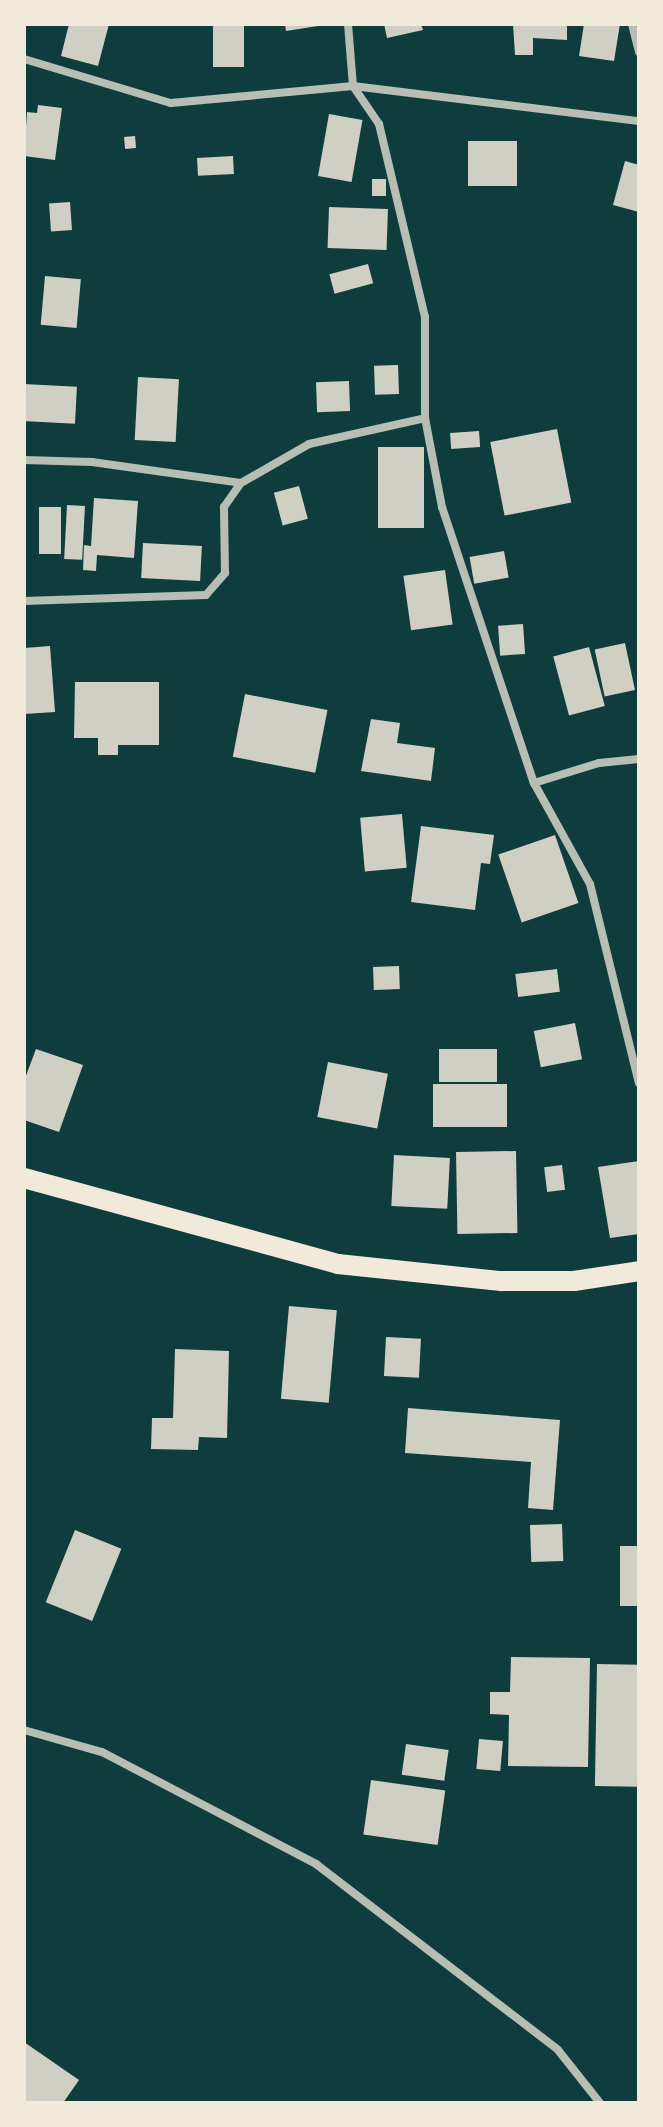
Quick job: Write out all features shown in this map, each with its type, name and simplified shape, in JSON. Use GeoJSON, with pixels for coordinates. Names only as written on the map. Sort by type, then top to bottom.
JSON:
{"type":"FeatureCollection","features":[{"type":"Feature","properties":{"kind":"main road"},"geometry":{"type":"LineString","coordinates":[[24,1178],[338,1264],[501,1281],[574,1281],[639,1271]]}},
{"type":"Feature","properties":{"kind":"street"},"geometry":{"type":"LineString","coordinates":[[348,24],[353,86],[379,124],[425,317],[425,418],[442,507],[534,783],[590,884],[639,1083]]}},
{"type":"Feature","properties":{"kind":"street"},"geometry":{"type":"LineString","coordinates":[[632,24],[639,52]]}},
{"type":"Feature","properties":{"kind":"street"},"geometry":{"type":"LineString","coordinates":[[24,59],[171,103],[353,86],[639,121]]}},
{"type":"Feature","properties":{"kind":"street"},"geometry":{"type":"LineString","coordinates":[[24,601],[206,595],[225,573],[224,507],[241,483],[309,444],[425,418]]}},
{"type":"Feature","properties":{"kind":"street"},"geometry":{"type":"LineString","coordinates":[[24,460],[92,462],[241,483]]}},
{"type":"Feature","properties":{"kind":"street"},"geometry":{"type":"LineString","coordinates":[[534,783],[599,763],[639,759]]}},
{"type":"Feature","properties":{"kind":"street"},"geometry":{"type":"LineString","coordinates":[[24,1730],[102,1752],[316,1864],[558,2050],[600,2103]]}},
{"type":"Feature","properties":{"kind":"building"},"geometry":{"type":"Polygon","coordinates":[[[69,24],[109,24],[98,66],[61,56],[69,24]]]}},
{"type":"Feature","properties":{"kind":"building"},"geometry":{"type":"Polygon","coordinates":[[[213,24],[244,24],[244,67],[213,67],[213,24]]]}},
{"type":"Feature","properties":{"kind":"building"},"geometry":{"type":"Polygon","coordinates":[[[285,24],[318,24],[318,26],[286,31],[285,24]]]}},
{"type":"Feature","properties":{"kind":"building"},"geometry":{"type":"Polygon","coordinates":[[[384,24],[421,24],[423,30],[387,38],[384,24]]]}},
{"type":"Feature","properties":{"kind":"building"},"geometry":{"type":"Polygon","coordinates":[[[513,24],[567,24],[567,40],[533,38],[533,55],[515,55],[513,24]]]}},
{"type":"Feature","properties":{"kind":"building"},"geometry":{"type":"Polygon","coordinates":[[[584,24],[620,24],[614,61],[579,56],[584,24]]]}},
{"type":"Feature","properties":{"kind":"building"},"geometry":{"type":"Polygon","coordinates":[[[38,105],[62,108],[55,160],[24,156],[27,112],[37,113],[38,105]]]}},
{"type":"Feature","properties":{"kind":"building"},"geometry":{"type":"Polygon","coordinates":[[[329,114],[362,120],[352,182],[318,176],[329,114]]]}},
{"type":"Feature","properties":{"kind":"building"},"geometry":{"type":"Polygon","coordinates":[[[135,136],[136,148],[125,149],[124,137],[135,136]]]}},
{"type":"Feature","properties":{"kind":"building"},"geometry":{"type":"Polygon","coordinates":[[[468,141],[517,141],[517,186],[468,186],[468,141]]]}},
{"type":"Feature","properties":{"kind":"building"},"geometry":{"type":"Polygon","coordinates":[[[233,156],[234,174],[198,176],[197,158],[233,156]]]}},
{"type":"Feature","properties":{"kind":"building"},"geometry":{"type":"Polygon","coordinates":[[[625,161],[639,165],[639,212],[613,205],[625,161]]]}},
{"type":"Feature","properties":{"kind":"building"},"geometry":{"type":"Polygon","coordinates":[[[372,179],[386,179],[386,196],[372,196],[372,179]]]}},
{"type":"Feature","properties":{"kind":"building"},"geometry":{"type":"Polygon","coordinates":[[[70,202],[72,230],[51,231],[49,203],[70,202]]]}},
{"type":"Feature","properties":{"kind":"building"},"geometry":{"type":"Polygon","coordinates":[[[329,207],[388,209],[387,250],[328,248],[329,207]]]}},
{"type":"Feature","properties":{"kind":"building"},"geometry":{"type":"Polygon","coordinates":[[[368,264],[373,283],[335,294],[329,274],[368,264]]]}},
{"type":"Feature","properties":{"kind":"building"},"geometry":{"type":"Polygon","coordinates":[[[45,276],[81,279],[77,328],[41,325],[45,276]]]}},
{"type":"Feature","properties":{"kind":"building"},"geometry":{"type":"Polygon","coordinates":[[[398,365],[399,394],[375,395],[374,366],[398,365]]]}},
{"type":"Feature","properties":{"kind":"building"},"geometry":{"type":"Polygon","coordinates":[[[138,377],[179,379],[176,442],[135,440],[138,377]]]}},
{"type":"Feature","properties":{"kind":"building"},"geometry":{"type":"Polygon","coordinates":[[[349,381],[350,411],[317,412],[316,382],[349,381]]]}},
{"type":"Feature","properties":{"kind":"building"},"geometry":{"type":"Polygon","coordinates":[[[24,384],[77,387],[75,424],[24,421],[24,384]]]}},
{"type":"Feature","properties":{"kind":"building"},"geometry":{"type":"Polygon","coordinates":[[[557,429],[571,503],[505,516],[490,442],[557,429]]]}},
{"type":"Feature","properties":{"kind":"building"},"geometry":{"type":"Polygon","coordinates":[[[479,431],[480,447],[451,449],[450,433],[479,431]]]}},
{"type":"Feature","properties":{"kind":"building"},"geometry":{"type":"Polygon","coordinates":[[[378,447],[424,447],[424,528],[378,528],[378,447]]]}},
{"type":"Feature","properties":{"kind":"building"},"geometry":{"type":"Polygon","coordinates":[[[299,486],[308,519],[283,526],[274,493],[299,486]]]}},
{"type":"Feature","properties":{"kind":"building"},"geometry":{"type":"Polygon","coordinates":[[[94,498],[138,501],[134,558],[97,555],[96,571],[83,570],[84,545],[91,546],[94,498]]]}},
{"type":"Feature","properties":{"kind":"building"},"geometry":{"type":"Polygon","coordinates":[[[67,505],[85,506],[82,560],[64,559],[67,505]]]}},
{"type":"Feature","properties":{"kind":"building"},"geometry":{"type":"Polygon","coordinates":[[[39,507],[61,507],[61,554],[39,554],[39,507]]]}},
{"type":"Feature","properties":{"kind":"building"},"geometry":{"type":"Polygon","coordinates":[[[143,543],[202,546],[200,581],[141,578],[143,543]]]}},
{"type":"Feature","properties":{"kind":"building"},"geometry":{"type":"Polygon","coordinates":[[[504,551],[509,578],[474,584],[470,557],[504,551]]]}},
{"type":"Feature","properties":{"kind":"building"},"geometry":{"type":"Polygon","coordinates":[[[445,570],[453,624],[411,630],[403,576],[445,570]]]}},
{"type":"Feature","properties":{"kind":"building"},"geometry":{"type":"Polygon","coordinates":[[[523,624],[525,654],[500,656],[498,626],[523,624]]]}},
{"type":"Feature","properties":{"kind":"building"},"geometry":{"type":"Polygon","coordinates":[[[625,643],[635,690],[605,696],[595,649],[625,643]]]}},
{"type":"Feature","properties":{"kind":"building"},"geometry":{"type":"Polygon","coordinates":[[[50,646],[55,712],[24,714],[24,648],[50,646]]]}},
{"type":"Feature","properties":{"kind":"building"},"geometry":{"type":"Polygon","coordinates":[[[589,647],[605,706],[569,715],[553,657],[589,647]]]}},
{"type":"Feature","properties":{"kind":"building"},"geometry":{"type":"Polygon","coordinates":[[[75,682],[159,682],[159,745],[118,745],[118,755],[98,755],[98,738],[74,738],[75,682]]]}},
{"type":"Feature","properties":{"kind":"building"},"geometry":{"type":"Polygon","coordinates":[[[245,694],[327,710],[315,773],[233,757],[245,694]]]}},
{"type":"Feature","properties":{"kind":"building"},"geometry":{"type":"Polygon","coordinates":[[[371,719],[400,723],[397,743],[435,748],[431,781],[361,771],[371,719]]]}},
{"type":"Feature","properties":{"kind":"building"},"geometry":{"type":"Polygon","coordinates":[[[402,814],[407,868],[365,871],[360,818],[402,814]]]}},
{"type":"Feature","properties":{"kind":"building"},"geometry":{"type":"Polygon","coordinates":[[[421,826],[494,835],[490,864],[481,863],[475,910],[411,902],[421,826]]]}},
{"type":"Feature","properties":{"kind":"building"},"geometry":{"type":"Polygon","coordinates":[[[555,835],[578,903],[522,923],[498,855],[555,835]]]}},
{"type":"Feature","properties":{"kind":"building"},"geometry":{"type":"Polygon","coordinates":[[[399,966],[400,989],[374,990],[373,967],[399,966]]]}},
{"type":"Feature","properties":{"kind":"building"},"geometry":{"type":"Polygon","coordinates":[[[557,969],[560,992],[518,997],[515,974],[557,969]]]}},
{"type":"Feature","properties":{"kind":"building"},"geometry":{"type":"Polygon","coordinates":[[[575,1023],[582,1059],[541,1067],[534,1031],[575,1023]]]}},
{"type":"Feature","properties":{"kind":"building"},"geometry":{"type":"Polygon","coordinates":[[[36,1049],[83,1065],[59,1132],[24,1120],[24,1081],[36,1049]]]}},
{"type":"Feature","properties":{"kind":"building"},"geometry":{"type":"Polygon","coordinates":[[[439,1049],[497,1049],[497,1082],[439,1082],[439,1049]]]}},
{"type":"Feature","properties":{"kind":"building"},"geometry":{"type":"Polygon","coordinates":[[[328,1062],[388,1074],[377,1129],[317,1117],[328,1062]]]}},
{"type":"Feature","properties":{"kind":"building"},"geometry":{"type":"Polygon","coordinates":[[[433,1084],[507,1084],[507,1127],[433,1127],[433,1084]]]}},
{"type":"Feature","properties":{"kind":"building"},"geometry":{"type":"Polygon","coordinates":[[[516,1151],[517,1233],[457,1234],[456,1152],[516,1151]]]}},
{"type":"Feature","properties":{"kind":"building"},"geometry":{"type":"Polygon","coordinates":[[[394,1155],[450,1158],[447,1209],[391,1206],[394,1155]]]}},
{"type":"Feature","properties":{"kind":"building"},"geometry":{"type":"Polygon","coordinates":[[[639,1161],[639,1234],[610,1238],[598,1167],[639,1161]]]}},
{"type":"Feature","properties":{"kind":"building"},"geometry":{"type":"Polygon","coordinates":[[[562,1165],[565,1190],[547,1192],[544,1167],[562,1165]]]}},
{"type":"Feature","properties":{"kind":"building"},"geometry":{"type":"Polygon","coordinates":[[[289,1306],[337,1310],[329,1403],[281,1399],[289,1306]]]}},
{"type":"Feature","properties":{"kind":"building"},"geometry":{"type":"Polygon","coordinates":[[[386,1337],[421,1339],[419,1378],[384,1376],[386,1337]]]}},
{"type":"Feature","properties":{"kind":"building"},"geometry":{"type":"Polygon","coordinates":[[[175,1349],[229,1351],[227,1438],[199,1437],[198,1450],[151,1449],[152,1418],[173,1418],[175,1349]]]}},
{"type":"Feature","properties":{"kind":"building"},"geometry":{"type":"Polygon","coordinates":[[[408,1408],[560,1420],[553,1510],[528,1508],[531,1462],[405,1453],[408,1408]]]}},
{"type":"Feature","properties":{"kind":"building"},"geometry":{"type":"Polygon","coordinates":[[[562,1524],[563,1561],[531,1562],[530,1525],[562,1524]]]}},
{"type":"Feature","properties":{"kind":"building"},"geometry":{"type":"Polygon","coordinates":[[[75,1530],[121,1549],[92,1621],[46,1602],[75,1530]]]}},
{"type":"Feature","properties":{"kind":"building"},"geometry":{"type":"Polygon","coordinates":[[[620,1546],[639,1546],[639,1606],[620,1606],[620,1546]]]}},
{"type":"Feature","properties":{"kind":"building"},"geometry":{"type":"Polygon","coordinates":[[[511,1657],[590,1658],[588,1767],[508,1766],[509,1715],[490,1714],[490,1692],[510,1692],[511,1657]]]}},
{"type":"Feature","properties":{"kind":"building"},"geometry":{"type":"Polygon","coordinates":[[[597,1664],[639,1665],[637,1787],[595,1786],[597,1664]]]}},
{"type":"Feature","properties":{"kind":"building"},"geometry":{"type":"Polygon","coordinates":[[[479,1739],[503,1741],[500,1771],[476,1769],[479,1739]]]}},
{"type":"Feature","properties":{"kind":"building"},"geometry":{"type":"Polygon","coordinates":[[[406,1744],[449,1750],[444,1781],[402,1775],[406,1744]]]}},
{"type":"Feature","properties":{"kind":"building"},"geometry":{"type":"Polygon","coordinates":[[[371,1780],[445,1790],[438,1845],[363,1834],[371,1780]]]}},
{"type":"Feature","properties":{"kind":"building"},"geometry":{"type":"Polygon","coordinates":[[[24,2042],[79,2080],[63,2103],[24,2101],[24,2042]]]}}]}
